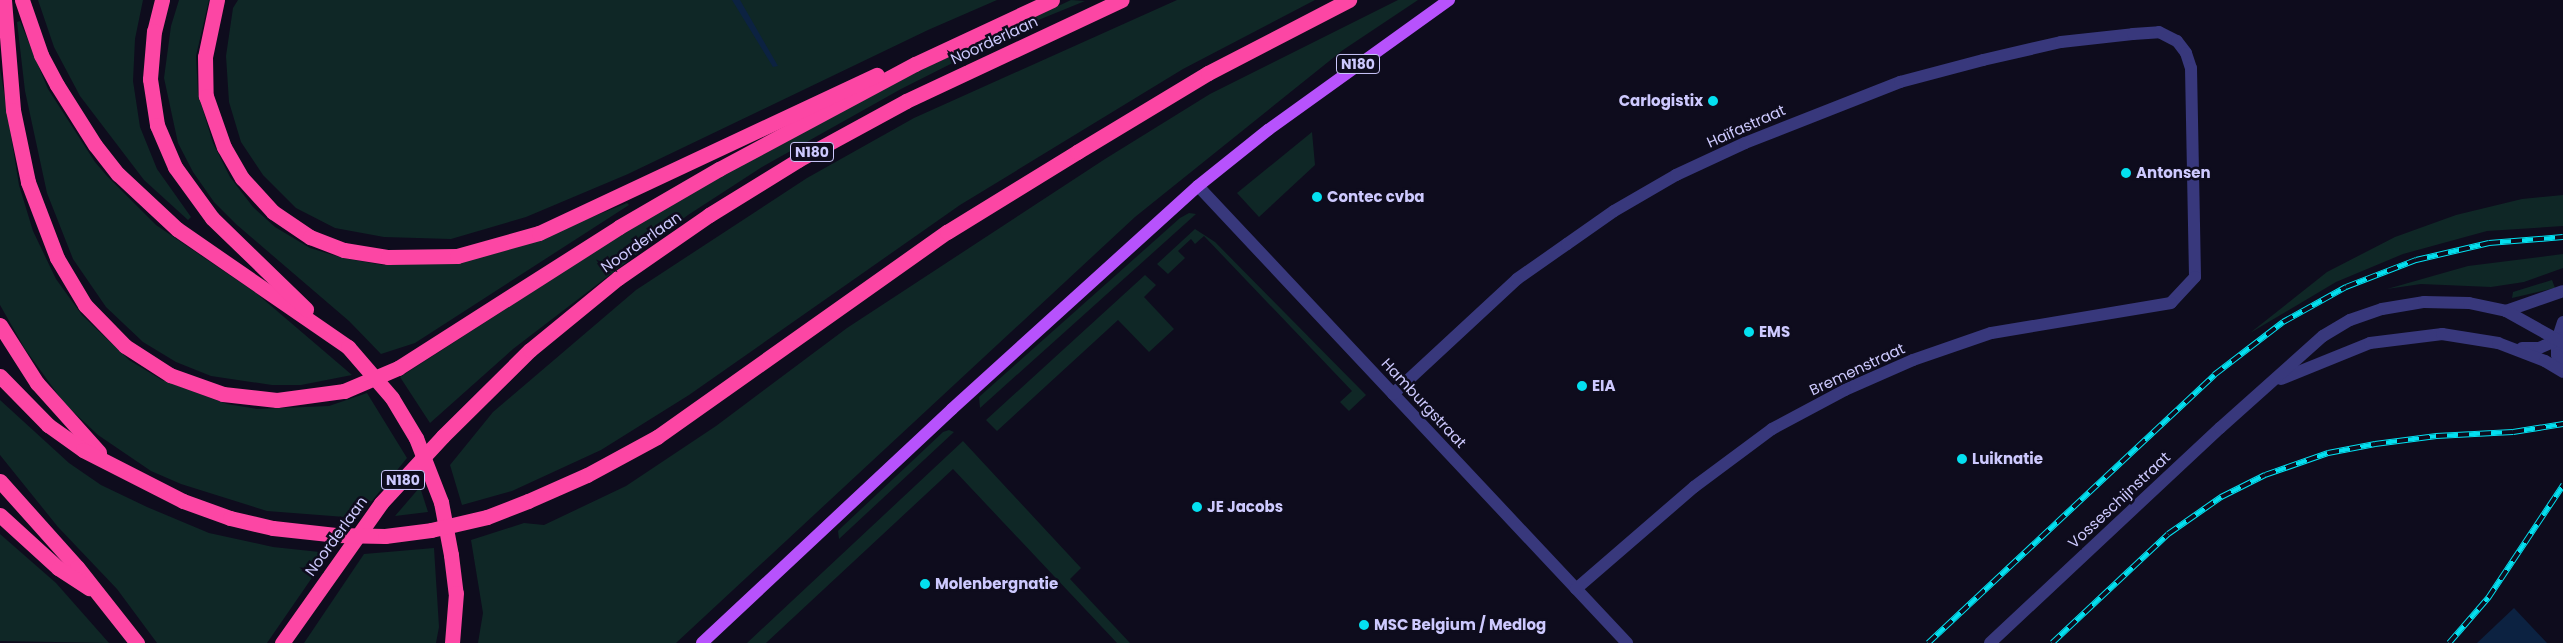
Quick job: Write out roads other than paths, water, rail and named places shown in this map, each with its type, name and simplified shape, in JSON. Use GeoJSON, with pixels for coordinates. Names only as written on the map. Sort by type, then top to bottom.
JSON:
{"type":"FeatureCollection","features":[{"type":"Feature","properties":{"kind":"highway"},"geometry":{"type":"LineString","coordinates":[[4,0],[13,110],[28,182],[57,258],[85,305],[124,346],[170,375],[223,394],[277,400],[344,391],[398,368],[628,222],[719,169],[915,64],[1052,0]]}},
{"type":"Feature","properties":{"kind":"highway"},"geometry":{"type":"LineString","coordinates":[[22,0],[41,55],[57,85],[94,145],[118,174],[178,229],[348,347]]}},
{"type":"Feature","properties":{"kind":"highway"},"geometry":{"type":"LineString","coordinates":[[162,0],[154,31],[150,79],[157,124],[175,167],[212,218],[348,347],[392,398],[416,438],[439,494],[452,555],[456,593],[452,643]]}},
{"type":"Feature","properties":{"kind":"highway"},"geometry":{"type":"LineString","coordinates":[[217,0],[205,57],[206,96],[224,148],[242,178],[273,212],[310,237],[344,250],[388,257],[457,256],[539,233],[851,85],[915,64]]}},
{"type":"Feature","properties":{"kind":"highway","name":"Noorderlaan"},"geometry":{"type":"LineString","coordinates":[[282,643],[381,504],[443,436],[530,350],[618,278],[709,215],[798,160],[906,101],[1122,0]]}},
{"type":"Feature","properties":{"kind":"highway"},"geometry":{"type":"LineString","coordinates":[[0,376],[48,425],[83,450],[205,510],[273,528],[336,535],[384,536],[431,530],[487,517],[587,475],[657,437],[947,232],[1208,73],[1349,0]]}},
{"type":"Feature","properties":{"kind":"highway"},"geometry":{"type":"LineString","coordinates":[[0,325],[59,411],[115,467]]}},
{"type":"Feature","properties":{"kind":"highway"},"geometry":{"type":"LineString","coordinates":[[0,481],[99,594],[137,643]]}},
{"type":"Feature","properties":{"kind":"highway"},"geometry":{"type":"LineString","coordinates":[[0,515],[67,574],[99,594]]}},
{"type":"Feature","properties":{"kind":"main road","name":"N180"},"geometry":{"type":"LineString","coordinates":[[702,643],[952,409],[1198,186],[1268,130],[1449,0]]}},
{"type":"Feature","properties":{"kind":"street","name":"Haïfastraat"},"geometry":{"type":"LineString","coordinates":[[1393,394],[1517,279],[1552,254],[1630,202],[1745,143],[1900,82],[1983,60],[2061,42],[2133,34],[2159,32],[2177,41]]}},
{"type":"Feature","properties":{"kind":"street","name":"Bremenstraat"},"geometry":{"type":"LineString","coordinates":[[1576,589],[1709,476],[1772,429],[1845,390],[1914,360],[1990,333],[2171,303],[2195,277],[2191,68],[2186,53],[2177,41]]}},
{"type":"Feature","properties":{"kind":"street","name":"Hamburgstraat"},"geometry":{"type":"LineString","coordinates":[[1198,186],[1627,643]]}},
{"type":"Feature","properties":{"kind":"street"},"geometry":{"type":"LineString","coordinates":[[2506,311],[2563,291]]}},
{"type":"Feature","properties":{"kind":"street","name":"Vosseschijnstraat"},"geometry":{"type":"LineString","coordinates":[[1990,643],[2323,336],[2350,320],[2382,309],[2424,302],[2469,303],[2506,311],[2561,341]]}},
{"type":"Feature","properties":{"kind":"street"},"geometry":{"type":"LineString","coordinates":[[2563,322],[2561,341],[2557,354],[2563,367]]}},
{"type":"Feature","properties":{"kind":"street","name":"Vosseschijnstraat"},"geometry":{"type":"LineString","coordinates":[[2274,382],[2370,344],[2406,336],[2442,334],[2498,343],[2545,361],[2563,372]]}},
{"type":"Feature","properties":{"kind":"street"},"geometry":{"type":"LineString","coordinates":[[2498,343],[2530,350],[2561,341]]}},
{"type":"Feature","properties":{"kind":"water"},"geometry":{"type":"Polygon","coordinates":[[[732,0],[740,0],[778,66],[773,67],[732,0]]]}},
{"type":"Feature","properties":{"kind":"water"},"geometry":{"type":"Polygon","coordinates":[[[2514,608],[2547,643],[2477,643],[2514,608]]]}},
{"type":"Feature","properties":{"kind":"railway"},"geometry":{"type":"LineString","coordinates":[[1928,643],[2214,375],[2283,322],[2346,287],[2416,260],[2489,243],[2563,237]]}},
{"type":"Feature","properties":{"kind":"railway"},"geometry":{"type":"LineString","coordinates":[[2052,643],[2168,534],[2221,497],[2265,475],[2328,453],[2375,444],[2436,436],[2513,432],[2563,424]]}},
{"type":"Feature","properties":{"kind":"railway"},"geometry":{"type":"LineString","coordinates":[[2449,643],[2488,598],[2563,485]]}},
{"type":"Feature","properties":{"kind":"place","name":"Carlogistix"},"geometry":{"type":"Point","coordinates":[1713,101]}},
{"type":"Feature","properties":{"kind":"place","name":"Antonsen"},"geometry":{"type":"Point","coordinates":[2126,173]}},
{"type":"Feature","properties":{"kind":"place","name":"Contec cvba"},"geometry":{"type":"Point","coordinates":[1317,197]}},
{"type":"Feature","properties":{"kind":"place","name":"EMS"},"geometry":{"type":"Point","coordinates":[1749,332]}},
{"type":"Feature","properties":{"kind":"place","name":"EIA"},"geometry":{"type":"Point","coordinates":[1582,386]}},
{"type":"Feature","properties":{"kind":"place","name":"Luiknatie"},"geometry":{"type":"Point","coordinates":[1962,459]}},
{"type":"Feature","properties":{"kind":"place","name":"JE Jacobs"},"geometry":{"type":"Point","coordinates":[1197,507]}},
{"type":"Feature","properties":{"kind":"place","name":"Molenbergnatie"},"geometry":{"type":"Point","coordinates":[925,584]}},
{"type":"Feature","properties":{"kind":"place","name":"MSC Belgium / Medlog"},"geometry":{"type":"Point","coordinates":[1364,625]}}]}
